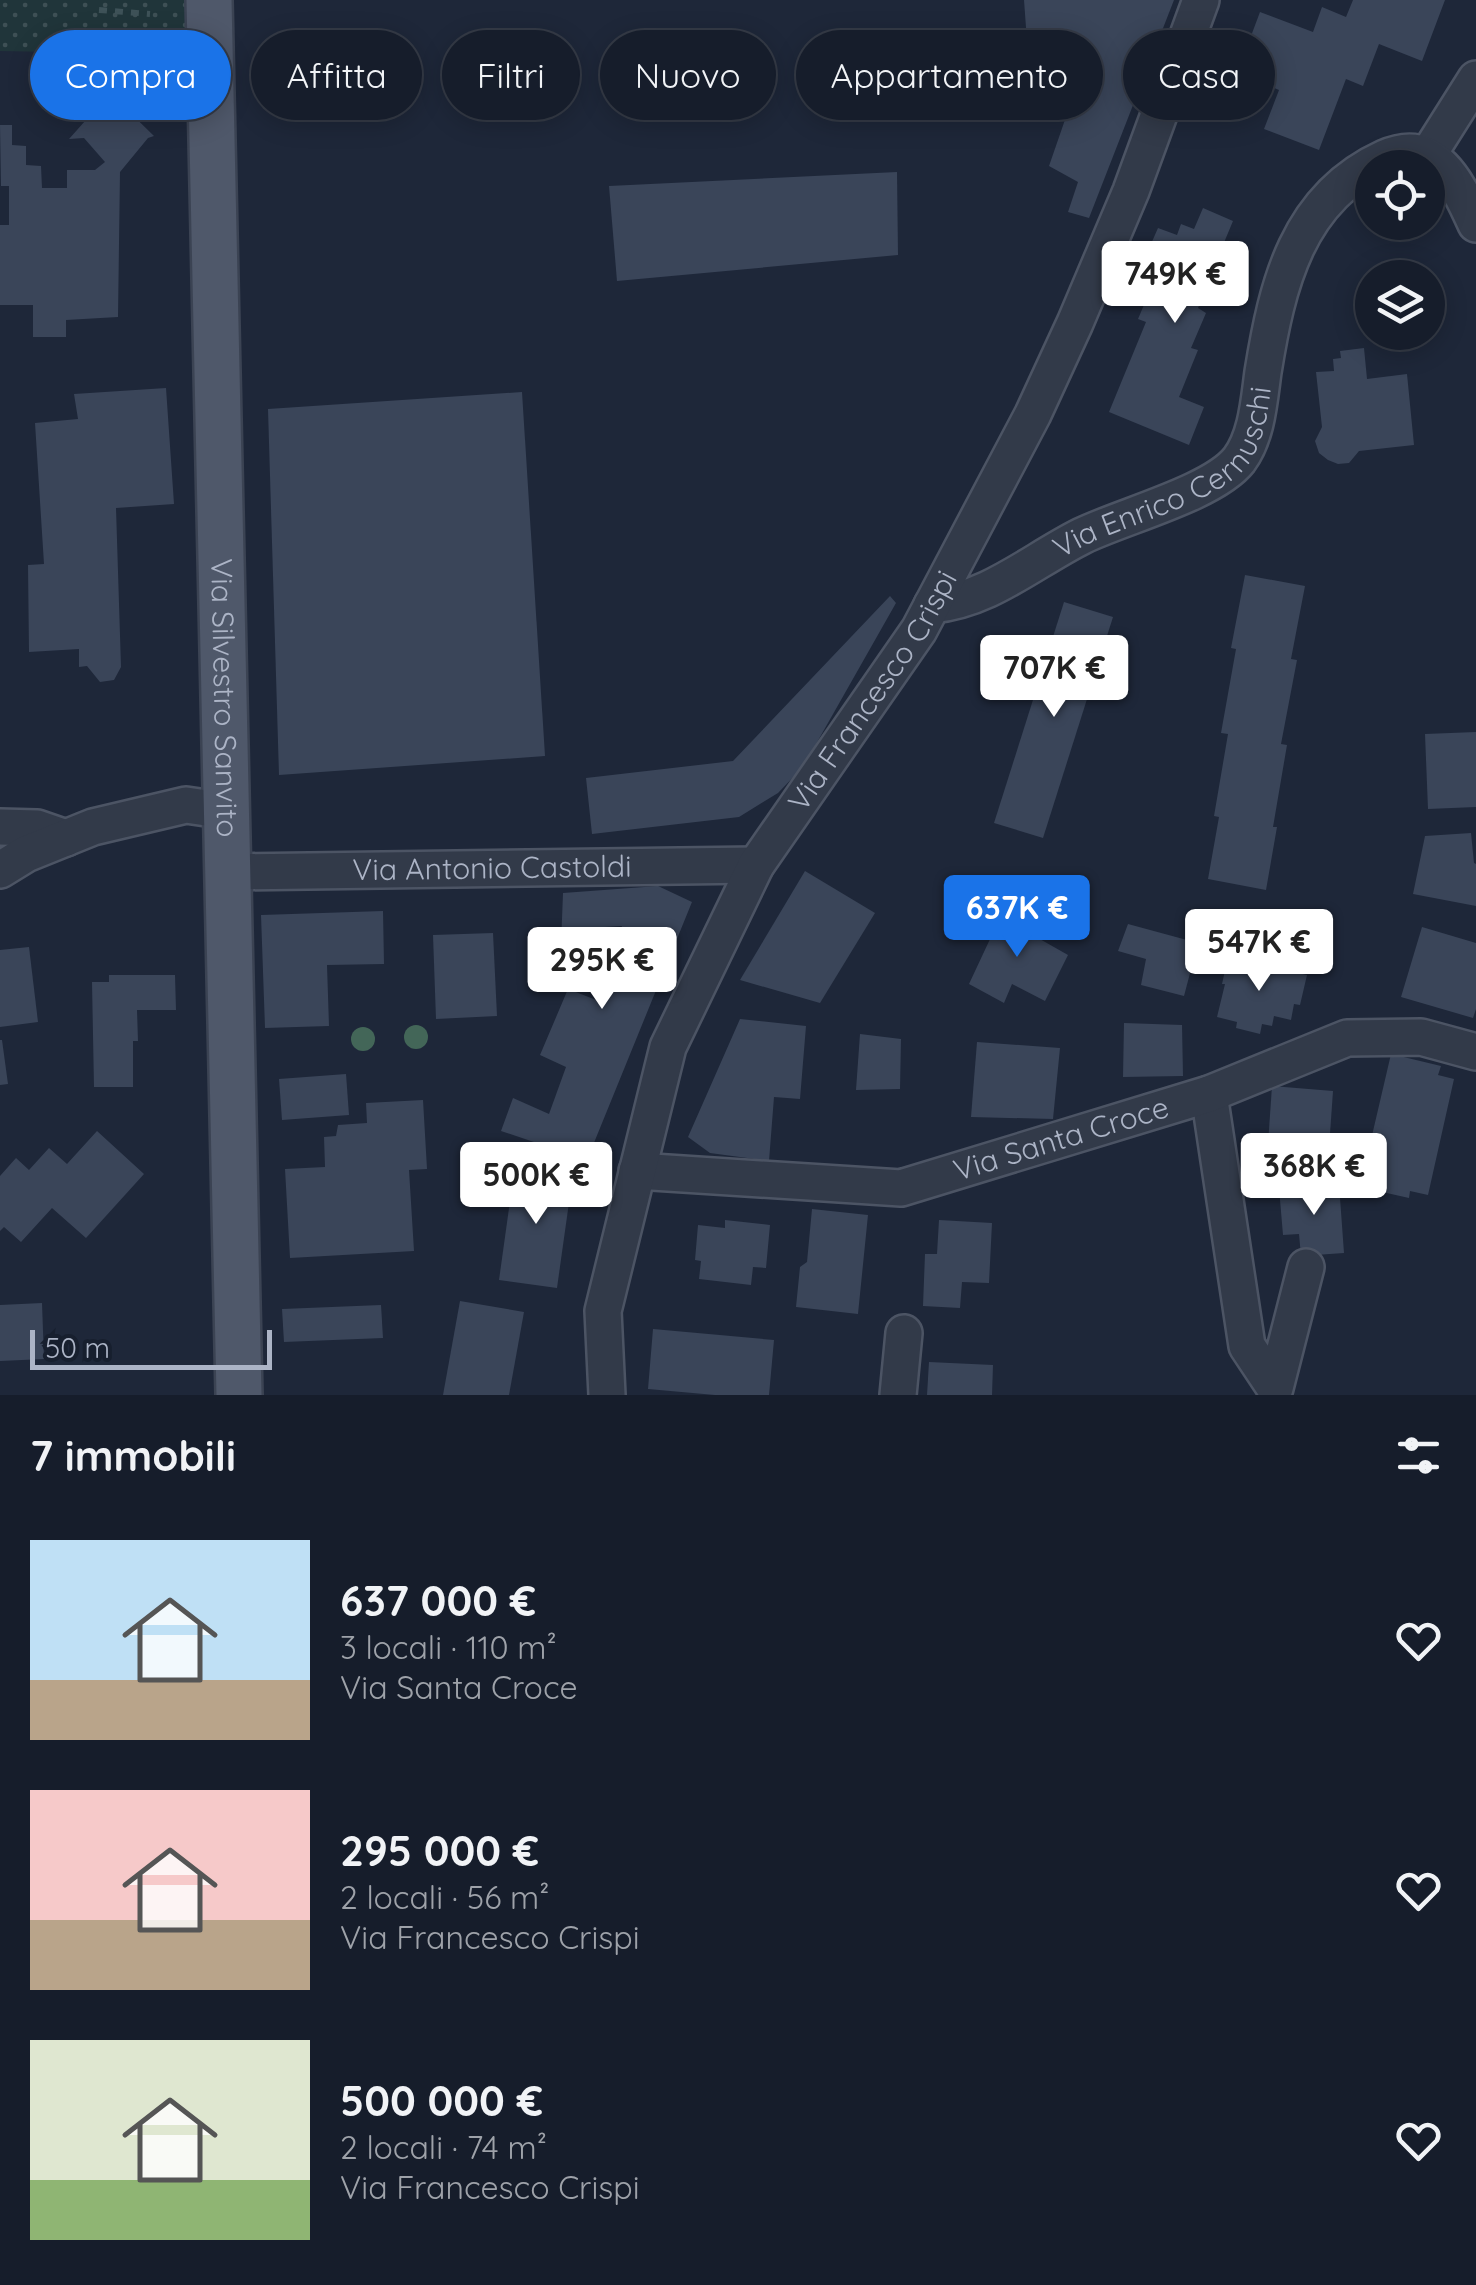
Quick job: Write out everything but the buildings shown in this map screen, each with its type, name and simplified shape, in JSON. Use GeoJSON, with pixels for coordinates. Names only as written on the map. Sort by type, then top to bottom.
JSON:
{"type":"FeatureCollection","features":[{"type":"Feature","properties":{"kind":"main road","name":"Via Silvestro Sanvito"},"geometry":{"type":"LineString","coordinates":[[210,0],[239,1395]]}},
{"type":"Feature","properties":{"kind":"street","name":"Via Francesco Crispi"},"geometry":{"type":"LineString","coordinates":[[607,1395],[603,1311],[668,1047],[756,865],[919,630],[1033,414],[1131,191],[1201,0]]}},
{"type":"Feature","properties":{"kind":"street"},"geometry":{"type":"LineString","coordinates":[[1431,150],[1476,79]]}},
{"type":"Feature","properties":{"kind":"street"},"geometry":{"type":"LineString","coordinates":[[1445,172],[1476,224]]}},
{"type":"Feature","properties":{"kind":"street","name":"Via Enrico Cernuschi"},"geometry":{"type":"LineString","coordinates":[[932,606],[952,604],[1002,583],[1084,535],[1203,486],[1239,460],[1253,428],[1270,329],[1294,250],[1328,198],[1355,177]]}},
{"type":"Feature","properties":{"kind":"street"},"geometry":{"type":"LineString","coordinates":[[0,870],[26,854],[93,827],[186,805],[227,810]]}},
{"type":"Feature","properties":{"kind":"street"},"geometry":{"type":"LineString","coordinates":[[0,827],[37,828],[66,838]]}},
{"type":"Feature","properties":{"kind":"street","name":"Via Antonio Castoldi"},"geometry":{"type":"LineString","coordinates":[[227,872],[756,865]]}},
{"type":"Feature","properties":{"kind":"street","name":"Via Santa Croce"},"geometry":{"type":"LineString","coordinates":[[637,1172],[900,1188],[1209,1094],[1348,1038],[1421,1038],[1476,1052]]}},
{"type":"Feature","properties":{"kind":"street"},"geometry":{"type":"LineString","coordinates":[[1209,1094],[1247,1346],[1275,1388],[1306,1267]]}},
{"type":"Feature","properties":{"kind":"street"},"geometry":{"type":"LineString","coordinates":[[898,1395],[904,1333]]}},
{"type":"Feature","properties":{"kind":"path"},"geometry":{"type":"LineString","coordinates":[[99,10],[150,14]]}},
{"type":"Feature","properties":{"kind":"green space"},"geometry":{"type":"Polygon","coordinates":[[[0,0],[195,0],[193,30],[30,30],[30,52],[0,51],[0,0]]]}}]}
